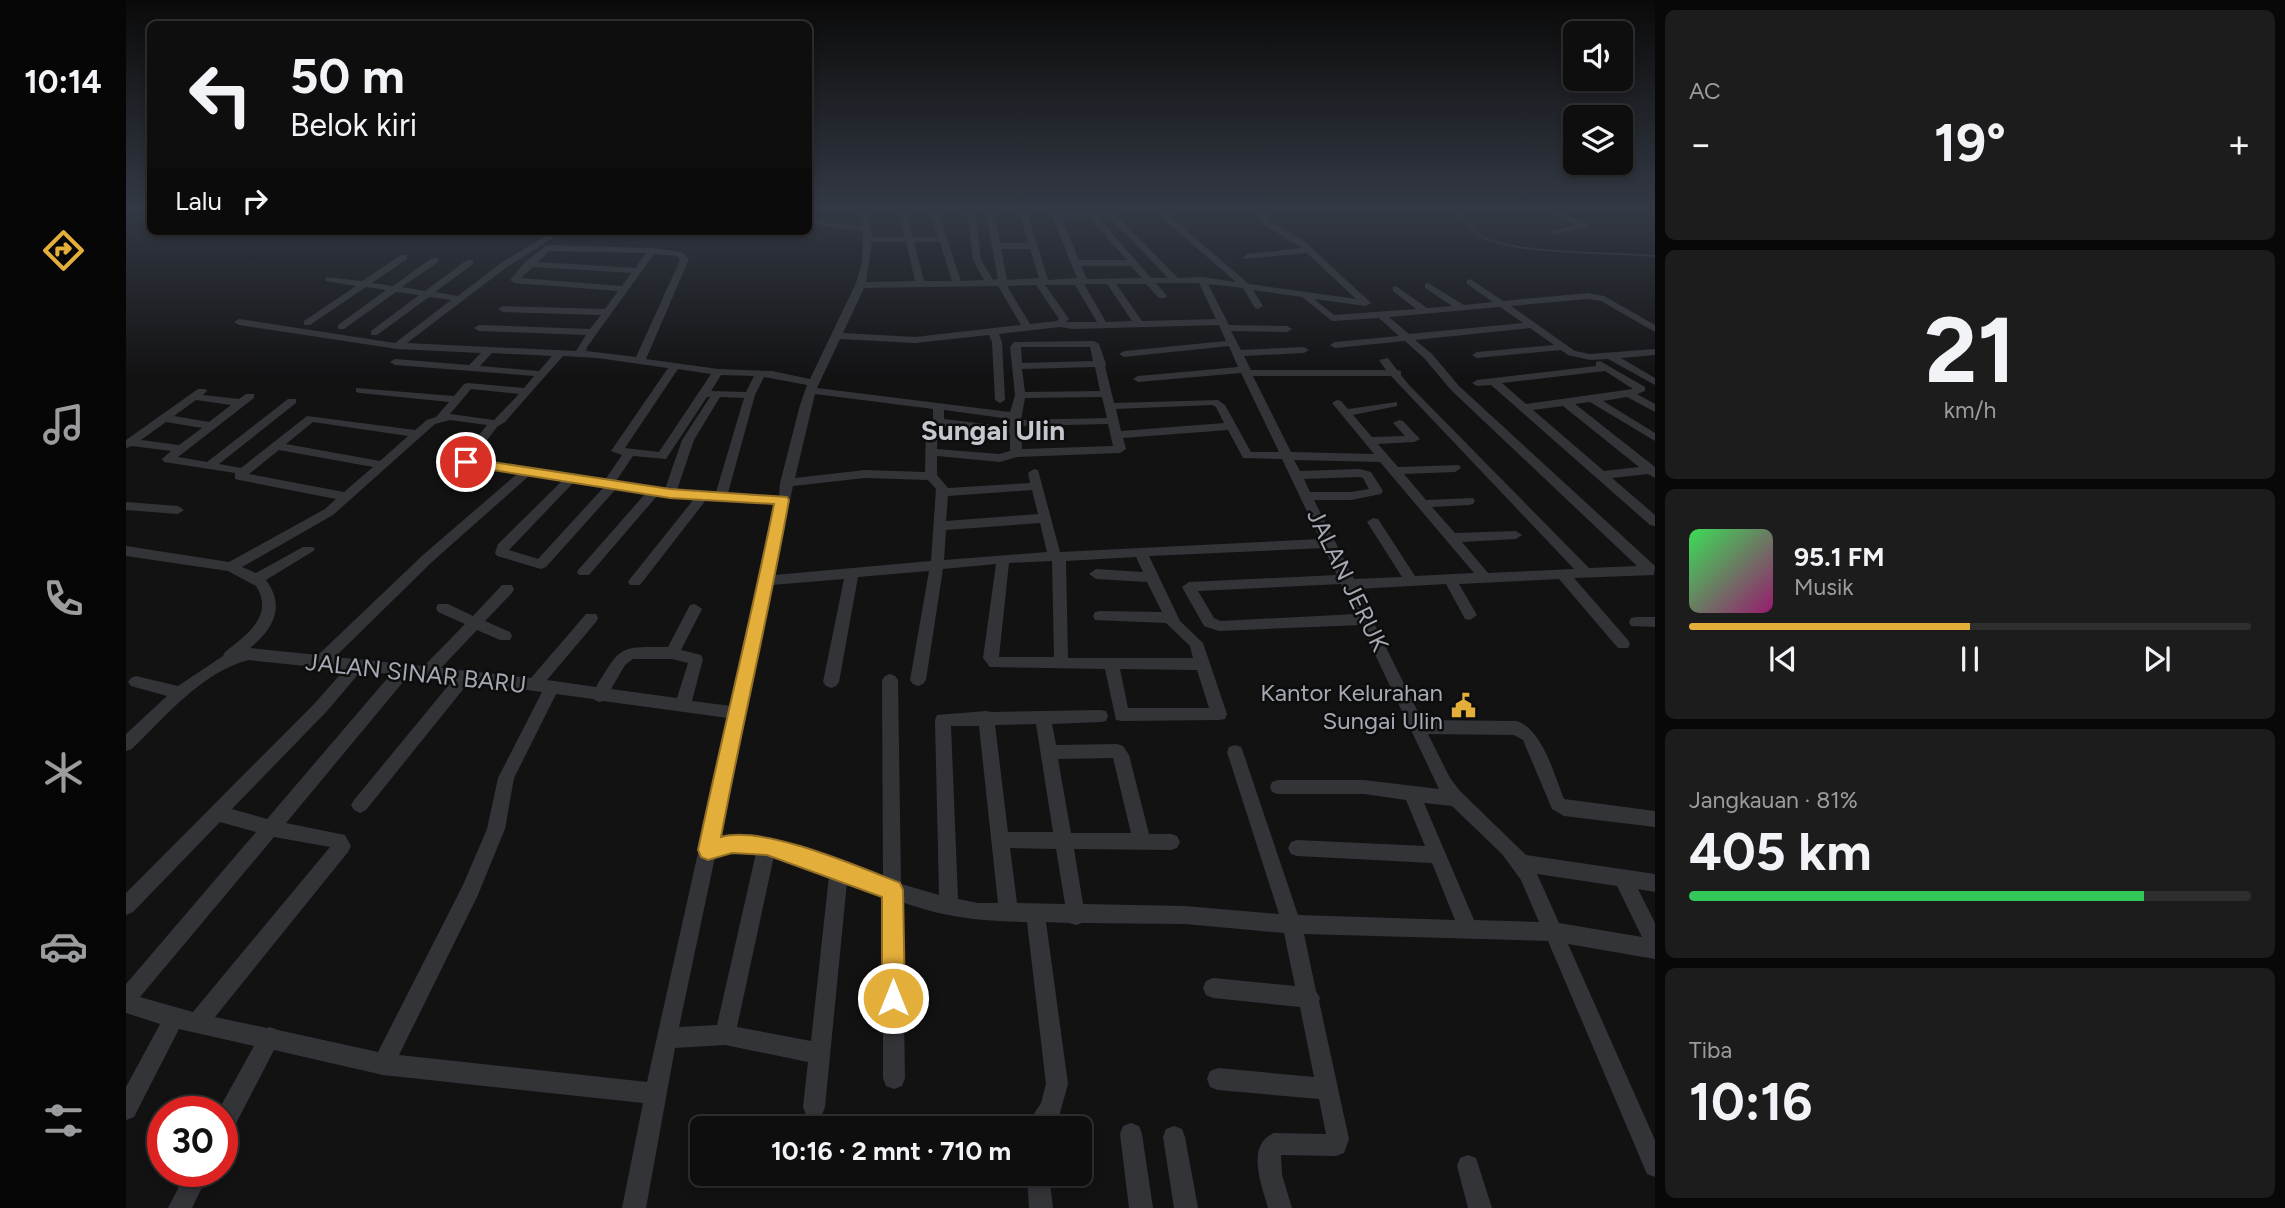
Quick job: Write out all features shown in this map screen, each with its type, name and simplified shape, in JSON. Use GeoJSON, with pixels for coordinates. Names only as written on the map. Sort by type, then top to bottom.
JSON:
{"type":"FeatureCollection","features":[{"type":"Feature","properties":{"kind":"street"},"geometry":{"type":"LineString","coordinates":[[307,323],[392,265]]}},
{"type":"Feature","properties":{"kind":"street"},"geometry":{"type":"LineString","coordinates":[[341,327],[428,265]]}},
{"type":"Feature","properties":{"kind":"street"},"geometry":{"type":"LineString","coordinates":[[374,333],[466,265]]}},
{"type":"Feature","properties":{"kind":"street"},"geometry":{"type":"LineString","coordinates":[[397,346],[504,265]]}},
{"type":"Feature","properties":{"kind":"street"},"geometry":{"type":"LineString","coordinates":[[527,265],[514,282],[625,289]]}},
{"type":"Feature","properties":{"kind":"street"},"geometry":{"type":"LineString","coordinates":[[550,265],[638,271]]}},
{"type":"Feature","properties":{"kind":"street"},"geometry":{"type":"LineString","coordinates":[[581,354],[582,347],[642,265]]}},
{"type":"Feature","properties":{"kind":"street"},"geometry":{"type":"LineString","coordinates":[[640,361],[682,265]]}},
{"type":"Feature","properties":{"kind":"street"},"geometry":{"type":"LineString","coordinates":[[634,1208],[666,1038],[786,483],[811,387],[839,336],[859,285],[862,265]]}},
{"type":"Feature","properties":{"kind":"street"},"geometry":{"type":"LineString","coordinates":[[916,265],[920,284]]}},
{"type":"Feature","properties":{"kind":"street"},"geometry":{"type":"LineString","coordinates":[[952,265],[957,282]]}},
{"type":"Feature","properties":{"kind":"street"},"geometry":{"type":"LineString","coordinates":[[982,265],[997,281],[1026,326]]}},
{"type":"Feature","properties":{"kind":"street"},"geometry":{"type":"LineString","coordinates":[[997,265],[997,281]]}},
{"type":"Feature","properties":{"kind":"street"},"geometry":{"type":"LineString","coordinates":[[1038,265],[1041,281],[1064,319],[1060,324]]}},
{"type":"Feature","properties":{"kind":"street"},"geometry":{"type":"LineString","coordinates":[[1077,265],[1080,281],[1103,325]]}},
{"type":"Feature","properties":{"kind":"street"},"geometry":{"type":"LineString","coordinates":[[1134,265],[1162,296]]}},
{"type":"Feature","properties":{"kind":"street"},"geometry":{"type":"LineString","coordinates":[[1161,265],[1174,279]]}},
{"type":"Feature","properties":{"kind":"street"},"geometry":{"type":"LineString","coordinates":[[1222,265],[1246,286],[1258,306]]}},
{"type":"Feature","properties":{"kind":"street"},"geometry":{"type":"LineString","coordinates":[[1325,265],[1428,356],[1447,378],[1652,570]]}},
{"type":"Feature","properties":{"kind":"street"},"geometry":{"type":"LineString","coordinates":[[330,279],[461,299]]}},
{"type":"Feature","properties":{"kind":"street"},"geometry":{"type":"LineString","coordinates":[[859,285],[1174,279],[1202,280],[1366,303]]}},
{"type":"Feature","properties":{"kind":"street"},"geometry":{"type":"LineString","coordinates":[[1108,280],[1138,323]]}},
{"type":"Feature","properties":{"kind":"street","name":"JALAN JERUK"},"geometry":{"type":"LineString","coordinates":[[1202,280],[1454,799],[1473,819],[1499,836],[1521,863],[1554,932],[1655,1166]]}},
{"type":"Feature","properties":{"kind":"street"},"geometry":{"type":"LineString","coordinates":[[1470,282],[1561,347],[1590,357],[1641,389],[1629,394],[1524,408]]}},
{"type":"Feature","properties":{"kind":"street"},"geometry":{"type":"LineString","coordinates":[[1428,286],[1461,307]]}},
{"type":"Feature","properties":{"kind":"street"},"geometry":{"type":"LineString","coordinates":[[1396,289],[1426,311]]}},
{"type":"Feature","properties":{"kind":"street"},"geometry":{"type":"LineString","coordinates":[[1306,296],[1332,318],[1592,296],[1655,329]]}},
{"type":"Feature","properties":{"kind":"street"},"geometry":{"type":"LineString","coordinates":[[503,309],[608,312]]}},
{"type":"Feature","properties":{"kind":"street"},"geometry":{"type":"LineString","coordinates":[[516,350],[555,309]]}},
{"type":"Feature","properties":{"kind":"street"},"geometry":{"type":"LineString","coordinates":[[239,322],[397,346],[561,352],[718,372],[761,373],[811,387],[939,407],[1015,423]]}},
{"type":"Feature","properties":{"kind":"street"},"geometry":{"type":"LineString","coordinates":[[839,336],[915,340],[1060,324],[1138,323],[1287,329]]}},
{"type":"Feature","properties":{"kind":"street"},"geometry":{"type":"LineString","coordinates":[[1335,345],[1531,325]]}},
{"type":"Feature","properties":{"kind":"street"},"geometry":{"type":"LineString","coordinates":[[479,328],[594,332]]}},
{"type":"Feature","properties":{"kind":"street"},"geometry":{"type":"LineString","coordinates":[[993,331],[997,342],[1000,400]]}},
{"type":"Feature","properties":{"kind":"street"},"geometry":{"type":"LineString","coordinates":[[932,452],[1000,458],[1016,453],[1120,449],[1097,346],[1091,343],[1018,344],[1016,347],[1020,396],[1015,423],[1016,453]]}},
{"type":"Feature","properties":{"kind":"street"},"geometry":{"type":"LineString","coordinates":[[1477,355],[1561,347]]}},
{"type":"Feature","properties":{"kind":"street"},"geometry":{"type":"LineString","coordinates":[[1124,354],[1236,348],[1304,350]]}},
{"type":"Feature","properties":{"kind":"street"},"geometry":{"type":"LineString","coordinates":[[472,368],[490,349]]}},
{"type":"Feature","properties":{"kind":"street"},"geometry":{"type":"LineString","coordinates":[[561,352],[493,425],[465,461],[525,473],[670,494],[782,500]]}},
{"type":"Feature","properties":{"kind":"street"},"geometry":{"type":"LineString","coordinates":[[1590,357],[1655,352]]}},
{"type":"Feature","properties":{"kind":"street"},"geometry":{"type":"LineString","coordinates":[[1610,356],[1655,382]]}},
{"type":"Feature","properties":{"kind":"street"},"geometry":{"type":"LineString","coordinates":[[1384,360],[1397,373],[1405,387],[1587,574]]}},
{"type":"Feature","properties":{"kind":"street"},"geometry":{"type":"LineString","coordinates":[[395,362],[541,374]]}},
{"type":"Feature","properties":{"kind":"street"},"geometry":{"type":"LineString","coordinates":[[1018,366],[1101,363]]}},
{"type":"Feature","properties":{"kind":"street"},"geometry":{"type":"LineString","coordinates":[[675,366],[617,450],[662,456],[718,372]]}},
{"type":"Feature","properties":{"kind":"street"},"geometry":{"type":"LineString","coordinates":[[1477,383],[1607,368]]}},
{"type":"Feature","properties":{"kind":"street"},"geometry":{"type":"LineString","coordinates":[[1138,379],[1247,371],[1397,373]]}},
{"type":"Feature","properties":{"kind":"street"},"geometry":{"type":"LineString","coordinates":[[721,497],[750,396],[761,373]]}},
{"type":"Feature","properties":{"kind":"street"},"geometry":{"type":"LineString","coordinates":[[1493,381],[1655,522]]}},
{"type":"Feature","properties":{"kind":"street"},"geometry":{"type":"LineString","coordinates":[[231,567],[322,517],[348,497],[416,434],[440,419],[468,386],[526,391]]}},
{"type":"Feature","properties":{"kind":"street"},"geometry":{"type":"LineString","coordinates":[[360,390],[456,399]]}},
{"type":"Feature","properties":{"kind":"street"},"geometry":{"type":"LineString","coordinates":[[128,443],[198,394],[245,400],[168,459],[236,470]]}},
{"type":"Feature","properties":{"kind":"street"},"geometry":{"type":"LineString","coordinates":[[703,394],[750,396]]}},
{"type":"Feature","properties":{"kind":"street"},"geometry":{"type":"LineString","coordinates":[[670,494],[688,440],[717,394]]}},
{"type":"Feature","properties":{"kind":"street"},"geometry":{"type":"LineString","coordinates":[[1629,394],[1655,409]]}},
{"type":"Feature","properties":{"kind":"street"},"geometry":{"type":"LineString","coordinates":[[1020,396],[1214,402],[1220,405],[1247,454],[1384,458]]}},
{"type":"Feature","properties":{"kind":"street"},"geometry":{"type":"LineString","coordinates":[[1591,398],[1655,438]]}},
{"type":"Feature","properties":{"kind":"street"},"geometry":{"type":"LineString","coordinates":[[210,465],[292,401]]}},
{"type":"Feature","properties":{"kind":"street"},"geometry":{"type":"LineString","coordinates":[[1565,402],[1653,472]]}},
{"type":"Feature","properties":{"kind":"street"},"geometry":{"type":"LineString","coordinates":[[1337,403],[1486,579]]}},
{"type":"Feature","properties":{"kind":"street"},"geometry":{"type":"LineString","coordinates":[[1347,413],[1393,404]]}},
{"type":"Feature","properties":{"kind":"street"},"geometry":{"type":"LineString","coordinates":[[938,422],[939,407]]}},
{"type":"Feature","properties":{"kind":"street"},"geometry":{"type":"LineString","coordinates":[[164,418],[211,426]]}},
{"type":"Feature","properties":{"kind":"street"},"geometry":{"type":"LineString","coordinates":[[348,497],[239,476],[311,418],[416,434]]}},
{"type":"Feature","properties":{"kind":"street"},"geometry":{"type":"LineString","coordinates":[[440,419],[462,418],[488,421],[493,425]]}},
{"type":"Feature","properties":{"kind":"street"},"geometry":{"type":"LineString","coordinates":[[931,476],[932,425],[938,422],[1112,421]]}},
{"type":"Feature","properties":{"kind":"street"},"geometry":{"type":"LineString","coordinates":[[1370,441],[1414,439],[1399,424]]}},
{"type":"Feature","properties":{"kind":"street"},"geometry":{"type":"LineString","coordinates":[[1115,435],[1231,426]]}},
{"type":"Feature","properties":{"kind":"street"},"geometry":{"type":"LineString","coordinates":[[128,443],[181,449]]}},
{"type":"Feature","properties":{"kind":"street"},"geometry":{"type":"LineString","coordinates":[[277,446],[383,465]]}},
{"type":"Feature","properties":{"kind":"street"},"geometry":{"type":"LineString","coordinates":[[570,480],[503,547],[502,553],[541,564],[609,486],[629,453]]}},
{"type":"Feature","properties":{"kind":"street"},"geometry":{"type":"LineString","coordinates":[[1394,471],[1455,468]]}},
{"type":"Feature","properties":{"kind":"street"},"geometry":{"type":"LineString","coordinates":[[1298,475],[1360,472],[1367,475],[1377,491],[1351,496],[1308,496]]}},
{"type":"Feature","properties":{"kind":"street"},"geometry":{"type":"LineString","coordinates":[[1601,475],[1653,472]]}},
{"type":"Feature","properties":{"kind":"street"},"geometry":{"type":"LineString","coordinates":[[321,662],[428,558],[525,473]]}},
{"type":"Feature","properties":{"kind":"street"},"geometry":{"type":"LineString","coordinates":[[786,483],[865,474],[931,476],[940,483],[937,565],[918,680]]}},
{"type":"Feature","properties":{"kind":"street"},"geometry":{"type":"LineString","coordinates":[[941,492],[1036,480],[1057,556],[1061,661]]}},
{"type":"Feature","properties":{"kind":"street"},"geometry":{"type":"LineString","coordinates":[[584,572],[654,492]]}},
{"type":"Feature","properties":{"kind":"street"},"geometry":{"type":"LineString","coordinates":[[635,582],[702,497]]}},
{"type":"Feature","properties":{"kind":"street"},"geometry":{"type":"LineString","coordinates":[[1421,504],[1469,501]]}},
{"type":"Feature","properties":{"kind":"street"},"geometry":{"type":"LineString","coordinates":[[126,506],[178,510]]}},
{"type":"Feature","properties":{"kind":"street"},"geometry":{"type":"LineString","coordinates":[[939,526],[1045,518]]}},
{"type":"Feature","properties":{"kind":"street"},"geometry":{"type":"LineString","coordinates":[[1373,522],[1412,582]]}},
{"type":"Feature","properties":{"kind":"street"},"geometry":{"type":"LineString","coordinates":[[1451,538],[1516,535]]}},
{"type":"Feature","properties":{"kind":"street"},"geometry":{"type":"LineString","coordinates":[[767,580],[1003,559],[1331,543]]}},
{"type":"Feature","properties":{"kind":"street"},"geometry":{"type":"LineString","coordinates":[[256,579],[308,550]]}},
{"type":"Feature","properties":{"kind":"street"},"geometry":{"type":"LineString","coordinates":[[126,551],[231,567],[256,579],[266,590],[272,609],[268,622],[229,657],[182,693],[126,744]]}},
{"type":"Feature","properties":{"kind":"street"},"geometry":{"type":"LineString","coordinates":[[1111,662],[1122,715],[1219,714],[1196,643],[1178,629],[1171,618],[1140,551]]}},
{"type":"Feature","properties":{"kind":"street"},"geometry":{"type":"LineString","coordinates":[[1003,559],[990,658],[999,664],[1061,661],[1203,664]]}},
{"type":"Feature","properties":{"kind":"street"},"geometry":{"type":"LineString","coordinates":[[1366,619],[1219,626],[1209,622],[1189,587],[1451,581],[1652,570]]}},
{"type":"Feature","properties":{"kind":"street"},"geometry":{"type":"LineString","coordinates":[[831,682],[852,573]]}},
{"type":"Feature","properties":{"kind":"street"},"geometry":{"type":"LineString","coordinates":[[1096,574],[1152,576]]}},
{"type":"Feature","properties":{"kind":"street"},"geometry":{"type":"LineString","coordinates":[[1563,575],[1623,644]]}},
{"type":"Feature","properties":{"kind":"street"},"geometry":{"type":"LineString","coordinates":[[1451,581],[1470,615]]}},
{"type":"Feature","properties":{"kind":"street"},"geometry":{"type":"LineString","coordinates":[[429,672],[508,589]]}},
{"type":"Feature","properties":{"kind":"street"},"geometry":{"type":"LineString","coordinates":[[443,608],[477,621],[505,636]]}},
{"type":"Feature","properties":{"kind":"street"},"geometry":{"type":"LineString","coordinates":[[672,653],[695,609]]}},
{"type":"Feature","properties":{"kind":"street"},"geometry":{"type":"LineString","coordinates":[[1100,616],[1171,618]]}},
{"type":"Feature","properties":{"kind":"street"},"geometry":{"type":"LineString","coordinates":[[383,1064],[470,891],[496,829],[506,778],[542,687],[591,618]]}},
{"type":"Feature","properties":{"kind":"street"},"geometry":{"type":"LineString","coordinates":[[1636,622],[1655,622]]}},
{"type":"Feature","properties":{"kind":"street"},"geometry":{"type":"LineString","coordinates":[[599,696],[620,661],[630,653],[672,653],[696,659],[683,706]]}},
{"type":"Feature","properties":{"kind":"street","name":"JALAN SINAR BARU"},"geometry":{"type":"LineString","coordinates":[[229,657],[248,654],[405,669],[736,713]]}},
{"type":"Feature","properties":{"kind":"street"},"geometry":{"type":"LineString","coordinates":[[126,906],[358,664]]}},
{"type":"Feature","properties":{"kind":"street"},"geometry":{"type":"LineString","coordinates":[[405,669],[126,1001],[174,1018],[199,1021],[383,1064],[657,1094]]}},
{"type":"Feature","properties":{"kind":"street"},"geometry":{"type":"LineString","coordinates":[[359,805],[465,676]]}},
{"type":"Feature","properties":{"kind":"street"},"geometry":{"type":"LineString","coordinates":[[890,680],[894,1078]]}},
{"type":"Feature","properties":{"kind":"street"},"geometry":{"type":"LineString","coordinates":[[136,682],[182,693]]}},
{"type":"Feature","properties":{"kind":"street"},"geometry":{"type":"LineString","coordinates":[[949,907],[941,724],[943,720],[1100,716]]}},
{"type":"Feature","properties":{"kind":"street"},"geometry":{"type":"LineString","coordinates":[[986,717],[1009,914]]}},
{"type":"Feature","properties":{"kind":"street"},"geometry":{"type":"LineString","coordinates":[[1044,717],[1076,916]]}},
{"type":"Feature","properties":{"kind":"street"},"geometry":{"type":"LineString","coordinates":[[1419,727],[1517,727],[1529,736],[1558,804],[1564,808],[1655,819]]}},
{"type":"Feature","properties":{"kind":"street"},"geometry":{"type":"LineString","coordinates":[[1049,752],[1117,751],[1121,755],[1142,842]]}},
{"type":"Feature","properties":{"kind":"street"},"geometry":{"type":"LineString","coordinates":[[1235,752],[1292,924],[1310,998],[1338,1139],[1336,1145],[1274,1144],[1268,1157],[1280,1208]]}},
{"type":"Feature","properties":{"kind":"street"},"geometry":{"type":"LineString","coordinates":[[1278,787],[1364,787],[1454,799]]}},
{"type":"Feature","properties":{"kind":"street"},"geometry":{"type":"LineString","coordinates":[[1412,794],[1469,931]]}},
{"type":"Feature","properties":{"kind":"street"},"geometry":{"type":"LineString","coordinates":[[199,1021],[342,846],[339,841],[270,828],[217,813]]}},
{"type":"Feature","properties":{"kind":"street"},"geometry":{"type":"LineString","coordinates":[[1000,840],[1171,842]]}},
{"type":"Feature","properties":{"kind":"street"},"geometry":{"type":"LineString","coordinates":[[708,850],[732,843],[767,845],[892,890],[949,907],[1009,914],[1185,915],[1292,924],[1554,932],[1655,946]]}},
{"type":"Feature","properties":{"kind":"street"},"geometry":{"type":"LineString","coordinates":[[725,1035],[767,845]]}},
{"type":"Feature","properties":{"kind":"street"},"geometry":{"type":"LineString","coordinates":[[1297,848],[1438,855]]}},
{"type":"Feature","properties":{"kind":"street"},"geometry":{"type":"LineString","coordinates":[[1521,863],[1655,883]]}},
{"type":"Feature","properties":{"kind":"street"},"geometry":{"type":"LineString","coordinates":[[814,1107],[839,870]]}},
{"type":"Feature","properties":{"kind":"street"},"geometry":{"type":"LineString","coordinates":[[1623,879],[1655,946]]}},
{"type":"Feature","properties":{"kind":"street"},"geometry":{"type":"LineString","coordinates":[[1036,916],[1057,1084],[1051,1108],[1043,1116]]}},
{"type":"Feature","properties":{"kind":"street"},"geometry":{"type":"LineString","coordinates":[[1213,988],[1310,998]]}},
{"type":"Feature","properties":{"kind":"street"},"geometry":{"type":"LineString","coordinates":[[126,1109],[174,1018]]}},
{"type":"Feature","properties":{"kind":"street"},"geometry":{"type":"LineString","coordinates":[[666,1038],[725,1035],[818,1053]]}},
{"type":"Feature","properties":{"kind":"street"},"geometry":{"type":"LineString","coordinates":[[238,1097],[270,1037]]}},
{"type":"Feature","properties":{"kind":"street"},"geometry":{"type":"LineString","coordinates":[[1218,1079],[1329,1089]]}},
{"type":"Feature","properties":{"kind":"street"},"geometry":{"type":"LineString","coordinates":[[1131,1134],[1142,1208]]}},
{"type":"Feature","properties":{"kind":"street"},"geometry":{"type":"LineString","coordinates":[[1174,1137],[1186,1208]]}},
{"type":"Feature","properties":{"kind":"street"},"geometry":{"type":"LineString","coordinates":[[1468,1166],[1480,1208]]}},
{"type":"Feature","properties":{"kind":"street"},"geometry":{"type":"LineString","coordinates":[[1039,1186],[1041,1208]]}},
{"type":"Feature","properties":{"kind":"street"},"geometry":{"type":"LineString","coordinates":[[180,1208],[191,1187]]}},
{"type":"Feature","properties":{"kind":"place","name":"Kantor Kelurahan Sungai Ulin"},"geometry":{"type":"Point","coordinates":[1463,706]}},
{"type":"Feature","properties":{"kind":"district","name":"Sungai Ulin"},"geometry":{"type":"Point","coordinates":[993,430]}},
{"type":"Feature","properties":{"kind":"route"},"geometry":{"type":"LineString","coordinates":[[466,462],[670,494],[782,500],[757,631],[736,713],[708,850],[732,843],[767,845],[892,890],[893,998]]}}]}
